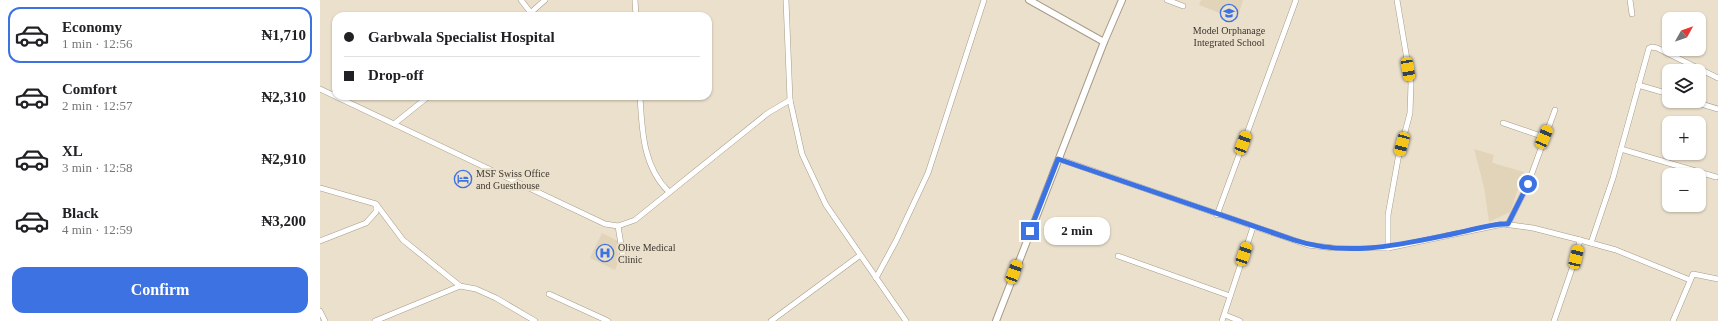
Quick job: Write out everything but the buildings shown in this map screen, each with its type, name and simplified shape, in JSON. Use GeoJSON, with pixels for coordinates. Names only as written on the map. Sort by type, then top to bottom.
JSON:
{"type":"FeatureCollection","features":[{"type":"Feature","properties":{"kind":"street"},"geometry":{"type":"LineString","coordinates":[[521,0],[528,12]]}},
{"type":"Feature","properties":{"kind":"street"},"geometry":{"type":"LineString","coordinates":[[531,12],[545,0]]}},
{"type":"Feature","properties":{"kind":"street"},"geometry":{"type":"LineString","coordinates":[[635,0],[636,12]]}},
{"type":"Feature","properties":{"kind":"street"},"geometry":{"type":"LineString","coordinates":[[786,0],[790,100],[802,154],[826,205],[859,256],[906,321]]}},
{"type":"Feature","properties":{"kind":"street"},"geometry":{"type":"LineString","coordinates":[[876,278],[896,241],[928,173],[984,0]]}},
{"type":"Feature","properties":{"kind":"street"},"geometry":{"type":"LineString","coordinates":[[1029,0],[1104,42]]}},
{"type":"Feature","properties":{"kind":"street"},"geometry":{"type":"LineString","coordinates":[[996,321],[1058,159],[1122,0]]}},
{"type":"Feature","properties":{"kind":"street"},"geometry":{"type":"LineString","coordinates":[[1167,0],[1183,6]]}},
{"type":"Feature","properties":{"kind":"street"},"geometry":{"type":"LineString","coordinates":[[1217,215],[1296,0]]}},
{"type":"Feature","properties":{"kind":"street"},"geometry":{"type":"LineString","coordinates":[[1388,248],[1388,215],[1398,159],[1410,113],[1411,83],[1397,0]]}},
{"type":"Feature","properties":{"kind":"street"},"geometry":{"type":"LineString","coordinates":[[1630,0],[1632,14]]}},
{"type":"Feature","properties":{"kind":"street"},"geometry":{"type":"LineString","coordinates":[[1590,243],[1621,149],[1649,48],[1652,47],[1718,78]]}},
{"type":"Feature","properties":{"kind":"street"},"geometry":{"type":"LineString","coordinates":[[1638,85],[1662,92]]}},
{"type":"Feature","properties":{"kind":"street"},"geometry":{"type":"LineString","coordinates":[[320,89],[332,95]]}},
{"type":"Feature","properties":{"kind":"street"},"geometry":{"type":"LineString","coordinates":[[343,100],[605,224],[618,226],[635,220],[768,113],[790,100]]}},
{"type":"Feature","properties":{"kind":"street"},"geometry":{"type":"LineString","coordinates":[[394,124],[424,100]]}},
{"type":"Feature","properties":{"kind":"street"},"geometry":{"type":"LineString","coordinates":[[640,100],[642,130],[648,159],[658,182],[669,192]]}},
{"type":"Feature","properties":{"kind":"street"},"geometry":{"type":"LineString","coordinates":[[1706,105],[1718,109]]}},
{"type":"Feature","properties":{"kind":"street"},"geometry":{"type":"LineString","coordinates":[[1508,224],[1528,184],[1555,110]]}},
{"type":"Feature","properties":{"kind":"street"},"geometry":{"type":"LineString","coordinates":[[1503,123],[1544,137]]}},
{"type":"Feature","properties":{"kind":"street"},"geometry":{"type":"LineString","coordinates":[[1621,149],[1716,177]]}},
{"type":"Feature","properties":{"kind":"street"},"geometry":{"type":"LineString","coordinates":[[1058,159],[1217,215],[1308,245],[1334,248],[1388,248],[1508,224],[1533,228],[1616,250],[1690,280]]}},
{"type":"Feature","properties":{"kind":"street"},"geometry":{"type":"LineString","coordinates":[[320,188],[376,204],[403,240],[460,286],[476,289],[496,298],[535,321]]}},
{"type":"Feature","properties":{"kind":"street"},"geometry":{"type":"LineString","coordinates":[[320,241],[366,223],[376,212],[376,204]]}},
{"type":"Feature","properties":{"kind":"street"},"geometry":{"type":"LineString","coordinates":[[618,226],[623,257]]}},
{"type":"Feature","properties":{"kind":"street"},"geometry":{"type":"LineString","coordinates":[[1222,321],[1254,227]]}},
{"type":"Feature","properties":{"kind":"street"},"geometry":{"type":"LineString","coordinates":[[1554,321],[1576,257],[1580,240]]}},
{"type":"Feature","properties":{"kind":"street"},"geometry":{"type":"LineString","coordinates":[[771,321],[859,256]]}},
{"type":"Feature","properties":{"kind":"street"},"geometry":{"type":"LineString","coordinates":[[1118,256],[1230,296]]}},
{"type":"Feature","properties":{"kind":"street"},"geometry":{"type":"LineString","coordinates":[[1673,321],[1693,274],[1718,279]]}},
{"type":"Feature","properties":{"kind":"street"},"geometry":{"type":"LineString","coordinates":[[375,321],[460,286]]}},
{"type":"Feature","properties":{"kind":"street"},"geometry":{"type":"LineString","coordinates":[[548,294],[608,321]]}},
{"type":"Feature","properties":{"kind":"street"},"geometry":{"type":"LineString","coordinates":[[320,311],[325,321]]}},
{"type":"Feature","properties":{"kind":"street"},"geometry":{"type":"LineString","coordinates":[[1224,315],[1240,321]]}},
{"type":"Feature","properties":{"kind":"shaded area","name":"Model Orphanage Integrated School"},"geometry":{"type":"Polygon","coordinates":[[[1201,0],[1243,0],[1237,20],[1199,5],[1201,0]]]}},
{"type":"Feature","properties":{"kind":"shaded area"},"geometry":{"type":"Polygon","coordinates":[[[1474,149],[1494,155],[1492,162],[1496,164],[1524,172],[1510,212],[1489,222],[1484,187],[1474,149]]]}},
{"type":"Feature","properties":{"kind":"shaded area","name":"Olive Medical Clinic"},"geometry":{"type":"Polygon","coordinates":[[[602,233],[620,242],[617,248],[619,259],[615,270],[590,258],[602,233]]]}},
{"type":"Feature","properties":{"kind":"place","name":"Model Orphanage Integrated School"},"geometry":{"type":"Point","coordinates":[1229,13]}},
{"type":"Feature","properties":{"kind":"place","name":"MSF Swiss Office and Guesthouse"},"geometry":{"type":"Point","coordinates":[463,179]}},
{"type":"Feature","properties":{"kind":"place","name":"Olive Medical Clinic"},"geometry":{"type":"Point","coordinates":[605,253]}},
{"type":"Feature","properties":{"kind":"route"},"geometry":{"type":"LineString","coordinates":[[1030,231],[1058,159],[1217,215],[1308,245],[1334,248],[1388,248],[1508,224],[1528,184]]}}]}
